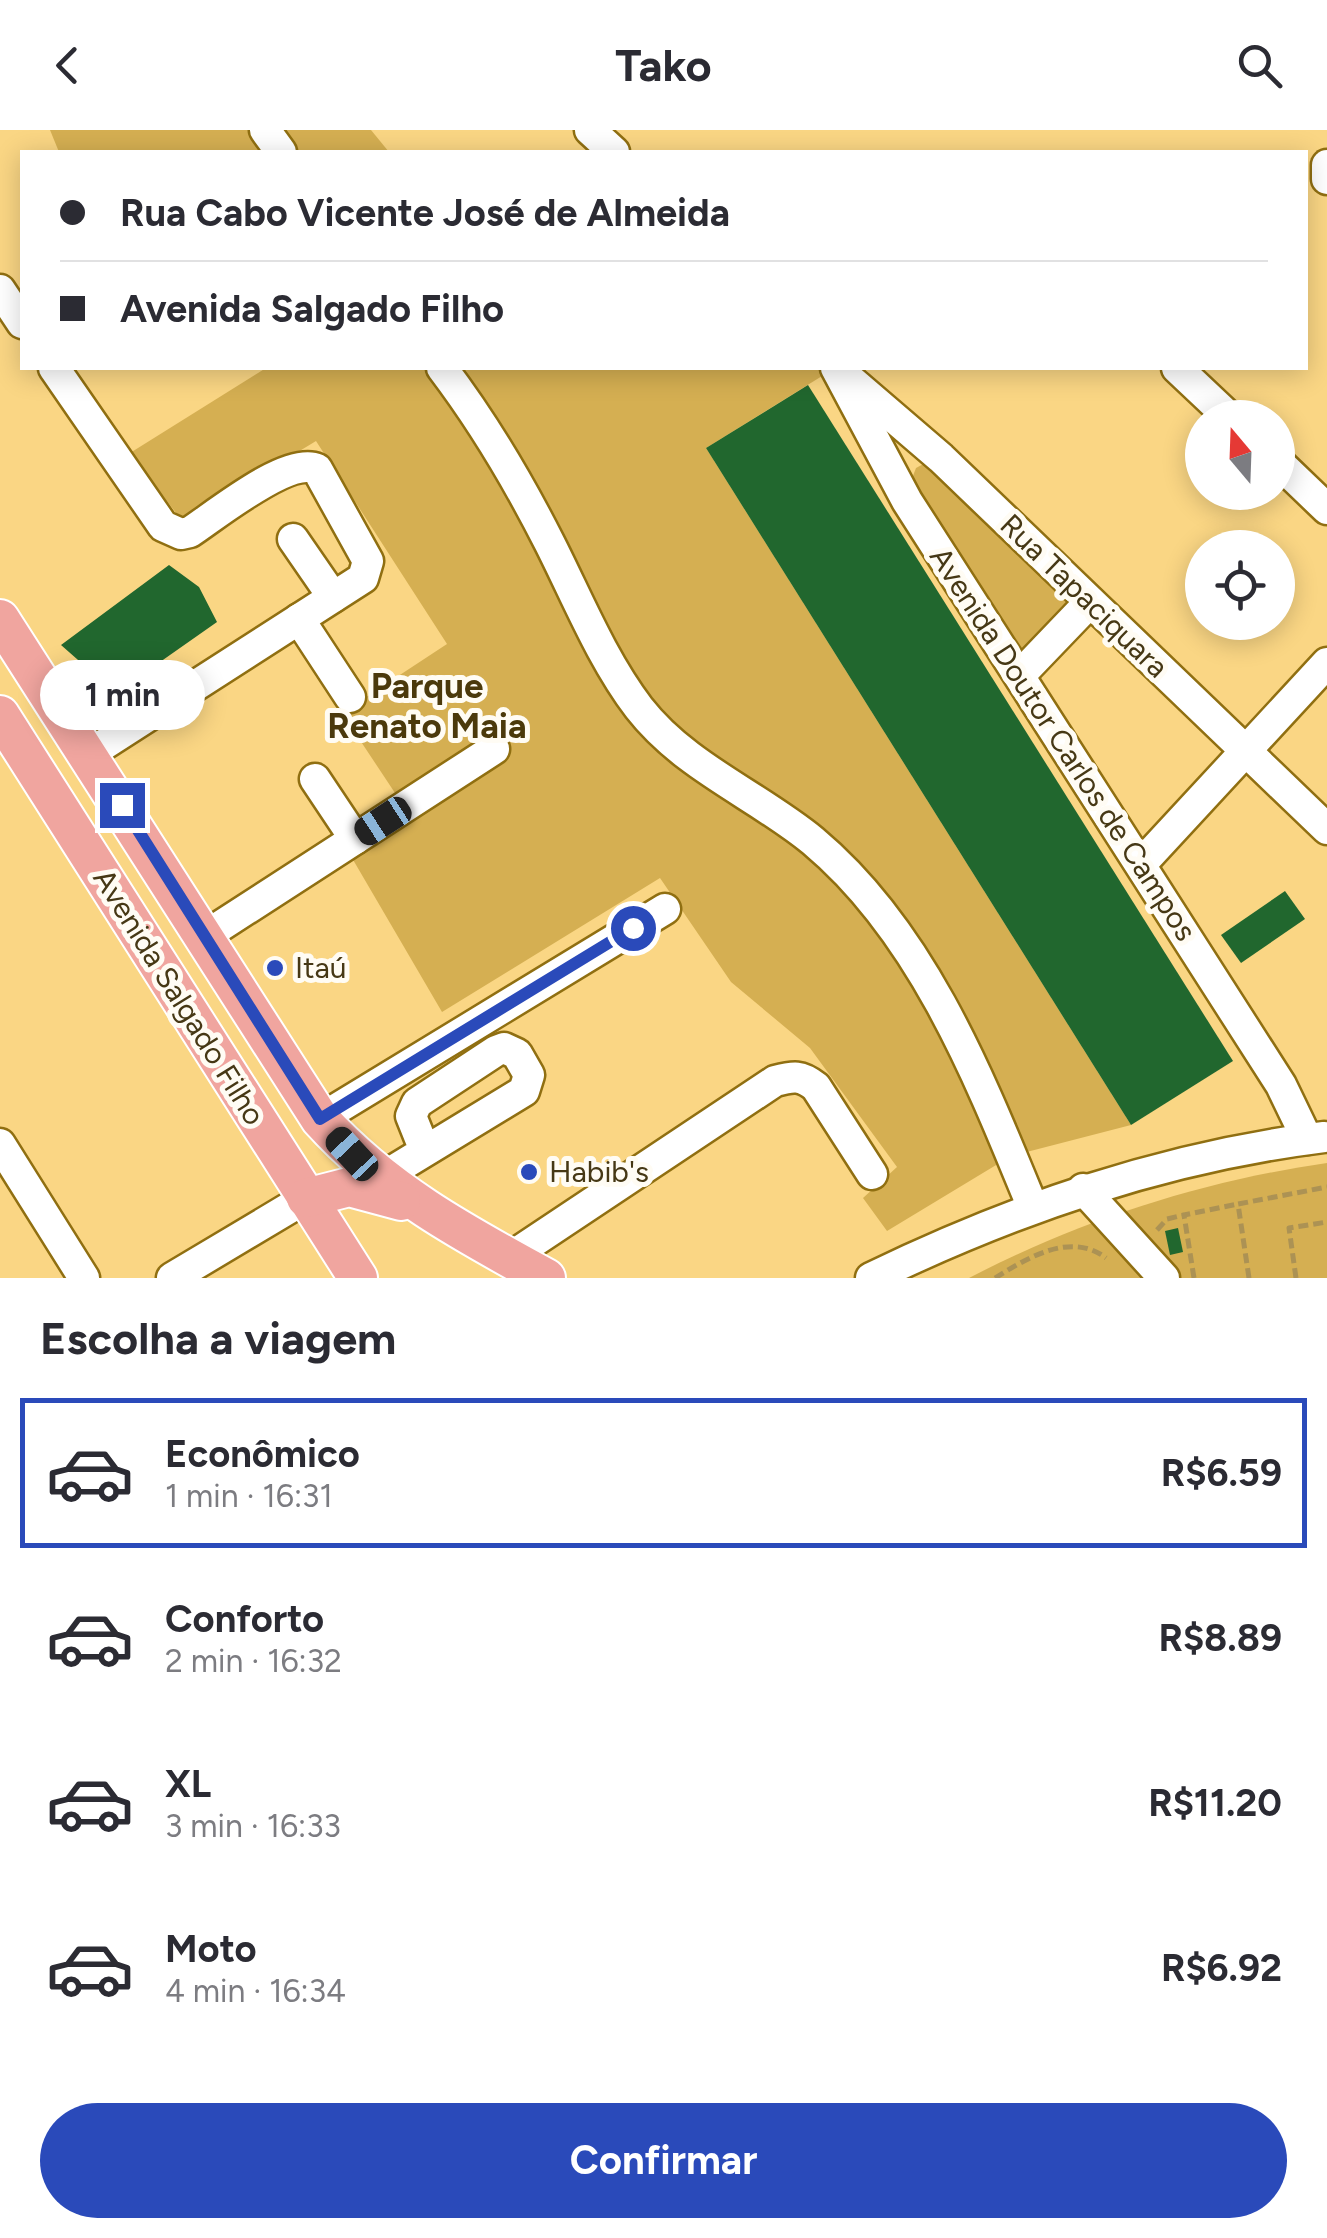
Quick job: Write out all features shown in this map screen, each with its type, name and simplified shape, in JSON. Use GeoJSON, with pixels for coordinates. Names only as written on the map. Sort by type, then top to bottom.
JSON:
{"type":"FeatureCollection","features":[{"type":"Feature","properties":{"kind":"main road","name":"Avenida Salgado Filho"},"geometry":{"type":"LineString","coordinates":[[0,619],[320,1119],[381,1178],[418,1206]]}},
{"type":"Feature","properties":{"kind":"main road","name":"Avenida Salgado Filho"},"geometry":{"type":"LineString","coordinates":[[0,715],[358,1278]]}},
{"type":"Feature","properties":{"kind":"main road"},"geometry":{"type":"LineString","coordinates":[[306,1198],[349,1186],[418,1206],[546,1278]]}},
{"type":"Feature","properties":{"kind":"street"},"geometry":{"type":"LineString","coordinates":[[590,130],[612,150]]}},
{"type":"Feature","properties":{"kind":"street"},"geometry":{"type":"LineString","coordinates":[[1326,176],[1327,165]]}},
{"type":"Feature","properties":{"kind":"street"},"geometry":{"type":"LineString","coordinates":[[0,290],[20,320]]}},
{"type":"Feature","properties":{"kind":"street"},"geometry":{"type":"LineString","coordinates":[[55,370],[163,526],[182,534],[190,532],[286,470],[308,465],[317,469],[368,561],[363,578],[89,754]]}},
{"type":"Feature","properties":{"kind":"street"},"geometry":{"type":"LineString","coordinates":[[443,370],[514,478],[617,676],[640,709],[690,756],[812,840],[886,920],[926,979],[965,1054],[1022,1213]]}},
{"type":"Feature","properties":{"kind":"street","name":"Avenida Doutor Carlos de Campos"},"geometry":{"type":"LineString","coordinates":[[837,370],[907,501],[1142,863],[1304,1134]]}},
{"type":"Feature","properties":{"kind":"street","name":"Rua Tapaciquara"},"geometry":{"type":"LineString","coordinates":[[838,370],[942,458],[1327,829]]}},
{"type":"Feature","properties":{"kind":"street"},"geometry":{"type":"LineString","coordinates":[[1180,370],[1211,400]]}},
{"type":"Feature","properties":{"kind":"street"},"geometry":{"type":"LineString","coordinates":[[907,501],[906,481],[912,467],[942,458]]}},
{"type":"Feature","properties":{"kind":"street"},"geometry":{"type":"LineString","coordinates":[[1295,478],[1327,509]]}},
{"type":"Feature","properties":{"kind":"street"},"geometry":{"type":"LineString","coordinates":[[293,539],[333,597]]}},
{"type":"Feature","properties":{"kind":"street"},"geometry":{"type":"LineString","coordinates":[[1020,675],[1090,602]]}},
{"type":"Feature","properties":{"kind":"street"},"geometry":{"type":"LineString","coordinates":[[299,619],[350,697]]}},
{"type":"Feature","properties":{"kind":"street"},"geometry":{"type":"LineString","coordinates":[[1142,863],[1327,663]]}},
{"type":"Feature","properties":{"kind":"street"},"geometry":{"type":"LineString","coordinates":[[205,936],[494,749]]}},
{"type":"Feature","properties":{"kind":"street"},"geometry":{"type":"LineString","coordinates":[[315,778],[355,839]]}},
{"type":"Feature","properties":{"kind":"street"},"geometry":{"type":"LineString","coordinates":[[320,1119],[664,909]]}},
{"type":"Feature","properties":{"kind":"street"},"geometry":{"type":"LineString","coordinates":[[509,1258],[776,1081],[793,1076],[803,1076],[816,1086],[872,1174]]}},
{"type":"Feature","properties":{"kind":"street"},"geometry":{"type":"LineString","coordinates":[[871,1278],[1083,1190],[1190,1159],[1304,1134]]}},
{"type":"Feature","properties":{"kind":"street"},"geometry":{"type":"LineString","coordinates":[[0,1144],[84,1278]]}},
{"type":"Feature","properties":{"kind":"street"},"geometry":{"type":"LineString","coordinates":[[381,1178],[425,1151]]}},
{"type":"Feature","properties":{"kind":"street"},"geometry":{"type":"LineString","coordinates":[[1083,1190],[1164,1278]]}},
{"type":"Feature","properties":{"kind":"street"},"geometry":{"type":"LineString","coordinates":[[183,1275],[306,1198]]}},
{"type":"Feature","properties":{"kind":"street"},"geometry":{"type":"LineString","coordinates":[[915,1278],[1022,1213]]}},
{"type":"Feature","properties":{"kind":"path"},"geometry":{"type":"LineString","coordinates":[[1194,1278],[1184,1215],[1327,1187]]}},
{"type":"Feature","properties":{"kind":"path"},"geometry":{"type":"LineString","coordinates":[[1238,1204],[1249,1278]]}},
{"type":"Feature","properties":{"kind":"path"},"geometry":{"type":"LineString","coordinates":[[1296,1278],[1289,1228],[1327,1222]]}},
{"type":"Feature","properties":{"kind":"path"},"geometry":{"type":"LineString","coordinates":[[995,1278],[1034,1256],[1066,1245],[1102,1254]]}},
{"type":"Feature","properties":{"kind":"shaded area"},"geometry":{"type":"Polygon","coordinates":[[[50,130],[371,130],[387,150],[58,150],[50,130]]]}},
{"type":"Feature","properties":{"kind":"shaded area"},"geometry":{"type":"Polygon","coordinates":[[[263,370],[832,370],[706,448],[1131,1125],[1011,1156],[887,1231],[863,1198],[897,1167],[810,1048],[731,982],[660,878],[442,1012],[352,858],[397,796],[342,713],[447,644],[316,441],[183,522],[130,453],[263,370]]]}},
{"type":"Feature","properties":{"kind":"shaded area"},"geometry":{"type":"Polygon","coordinates":[[[929,461],[1080,603],[1025,658],[911,481],[916,468],[929,461]]]}},
{"type":"Feature","properties":{"kind":"shaded area"},"geometry":{"type":"Polygon","coordinates":[[[1327,1163],[1327,1278],[969,1278],[1055,1238],[1143,1205],[1234,1180],[1327,1163]]]}},
{"type":"Feature","properties":{"kind":"building"},"geometry":{"type":"Polygon","coordinates":[[[808,385],[1233,1061],[1131,1125],[706,448],[808,385]]]}},
{"type":"Feature","properties":{"kind":"building"},"geometry":{"type":"Polygon","coordinates":[[[169,565],[199,587],[217,622],[103,702],[86,667],[61,645],[169,565]]]}},
{"type":"Feature","properties":{"kind":"building"},"geometry":{"type":"Polygon","coordinates":[[[1285,891],[1305,919],[1241,963],[1221,935],[1285,891]]]}},
{"type":"Feature","properties":{"kind":"building"},"geometry":{"type":"Polygon","coordinates":[[[1178,1228],[1183,1252],[1170,1255],[1165,1231],[1178,1228]]]}},
{"type":"Feature","properties":{"kind":"place","name":"Itaú"},"geometry":{"type":"Point","coordinates":[275,968]}},
{"type":"Feature","properties":{"kind":"place","name":"Habib's"},"geometry":{"type":"Point","coordinates":[529,1172]}},
{"type":"Feature","properties":{"kind":"district","name":"Parque Renato Maia"},"geometry":{"type":"Point","coordinates":[427,706]}},
{"type":"Feature","properties":{"kind":"route"},"geometry":{"type":"LineString","coordinates":[[122,805],[320,1119],[633,928]]}}]}
